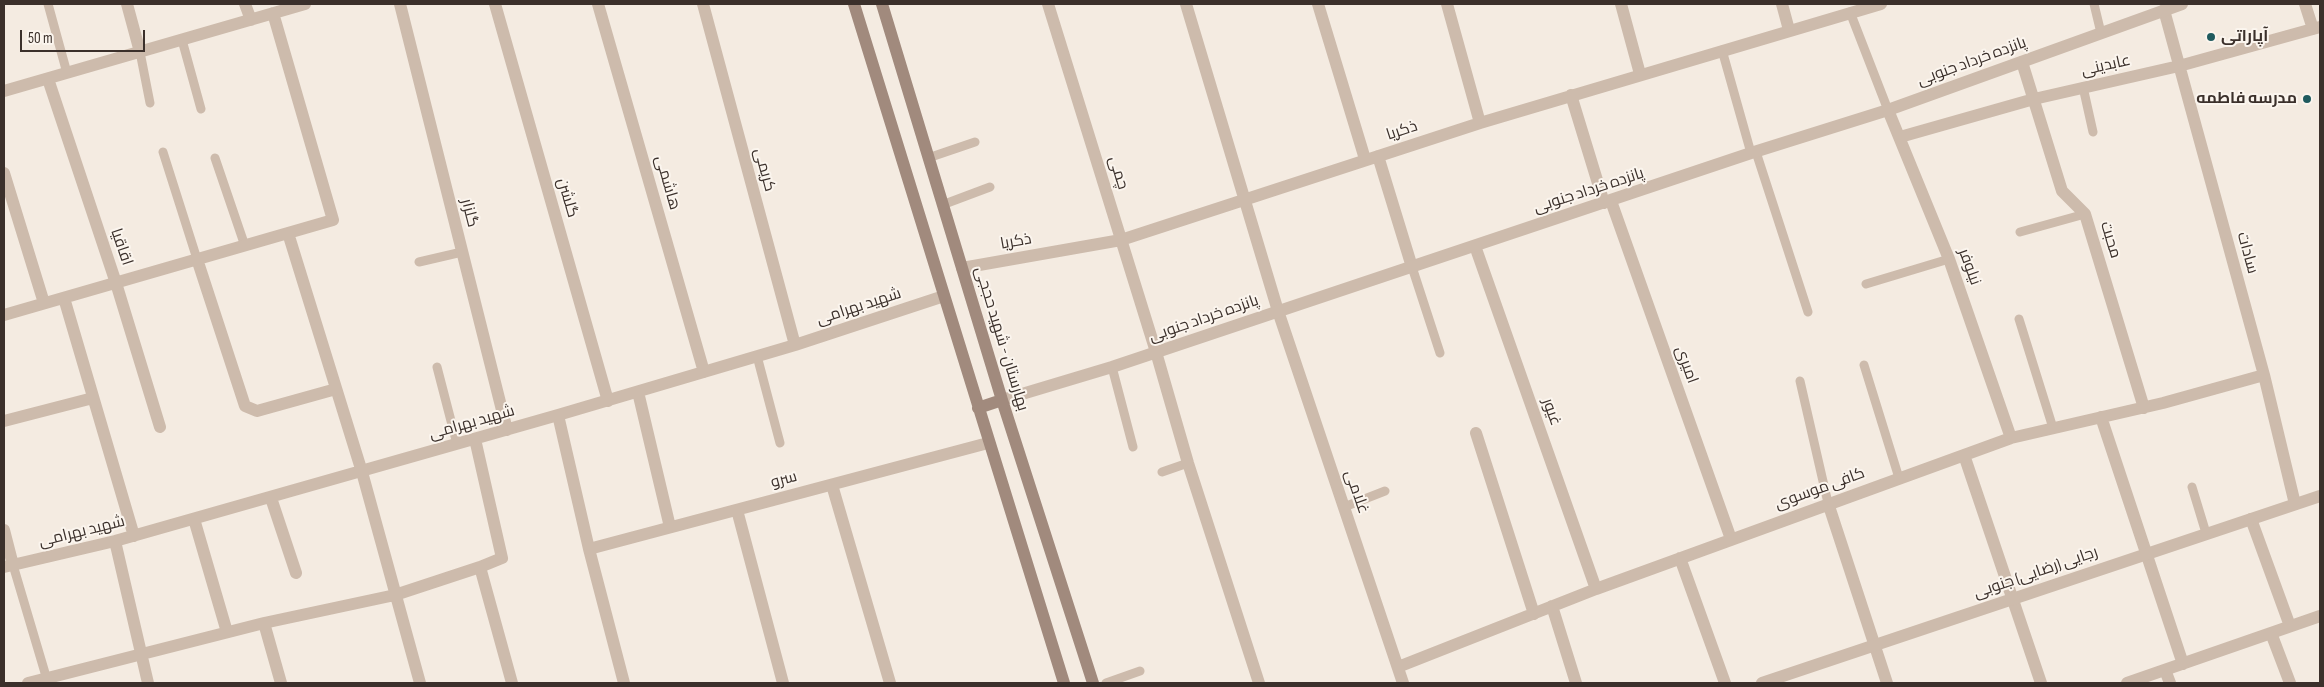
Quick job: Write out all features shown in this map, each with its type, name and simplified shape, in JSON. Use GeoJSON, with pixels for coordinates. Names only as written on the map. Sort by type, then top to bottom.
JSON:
{"type":"FeatureCollection","features":[{"type":"Feature","properties":{"kind":"main road"},"geometry":{"type":"LineString","coordinates":[[854,4],[988,443],[1064,683]]}},
{"type":"Feature","properties":{"kind":"main road","name":"بهارستان - شهید حججی"},"geometry":{"type":"LineString","coordinates":[[882,4],[1002,400],[1093,683]]}},
{"type":"Feature","properties":{"kind":"main road"},"geometry":{"type":"LineString","coordinates":[[978,408],[1002,400]]}},
{"type":"Feature","properties":{"kind":"street"},"geometry":{"type":"LineString","coordinates":[[127,4],[140,52]]}},
{"type":"Feature","properties":{"kind":"street"},"geometry":{"type":"LineString","coordinates":[[246,4],[251,20]]}},
{"type":"Feature","properties":{"kind":"street"},"geometry":{"type":"LineString","coordinates":[[4,92],[306,4]]}},
{"type":"Feature","properties":{"kind":"street","name":"گلزار"},"geometry":{"type":"LineString","coordinates":[[400,4],[506,430]]}},
{"type":"Feature","properties":{"kind":"street","name":"گلشن"},"geometry":{"type":"LineString","coordinates":[[495,4],[608,401]]}},
{"type":"Feature","properties":{"kind":"street","name":"هاشمی"},"geometry":{"type":"LineString","coordinates":[[598,4],[704,372]]}},
{"type":"Feature","properties":{"kind":"street","name":"کریمی"},"geometry":{"type":"LineString","coordinates":[[702,4],[795,345]]}},
{"type":"Feature","properties":{"kind":"street","name":"چمی"},"geometry":{"type":"LineString","coordinates":[[1048,4],[1122,240],[1188,463],[1259,683]]}},
{"type":"Feature","properties":{"kind":"street","name":"غلامی"},"geometry":{"type":"LineString","coordinates":[[1186,4],[1278,311],[1403,683]]}},
{"type":"Feature","properties":{"kind":"street"},"geometry":{"type":"LineString","coordinates":[[1318,4],[1365,159]]}},
{"type":"Feature","properties":{"kind":"street"},"geometry":{"type":"LineString","coordinates":[[1447,4],[1480,123]]}},
{"type":"Feature","properties":{"kind":"street"},"geometry":{"type":"LineString","coordinates":[[1621,4],[1640,74]]}},
{"type":"Feature","properties":{"kind":"street"},"geometry":{"type":"LineString","coordinates":[[1782,4],[1789,30]]}},
{"type":"Feature","properties":{"kind":"street","name":"ذکریا"},"geometry":{"type":"LineString","coordinates":[[962,268],[1122,240],[1244,198],[1480,123],[1881,4]]}},
{"type":"Feature","properties":{"kind":"street","name":"پانزده خرداد جنوبی"},"geometry":{"type":"LineString","coordinates":[[1002,400],[1112,367],[1753,152],[1888,110],[2182,4]]}},
{"type":"Feature","properties":{"kind":"street"},"geometry":{"type":"LineString","coordinates":[[2304,4],[2316,28]]}},
{"type":"Feature","properties":{"kind":"street","name":"سادات"},"geometry":{"type":"LineString","coordinates":[[2164,10],[2264,375],[2295,504]]}},
{"type":"Feature","properties":{"kind":"street"},"geometry":{"type":"LineString","coordinates":[[4,315],[333,220],[273,13]]}},
{"type":"Feature","properties":{"kind":"street","name":"عابدینی"},"geometry":{"type":"LineString","coordinates":[[1900,137],[2034,99],[2179,66],[2316,28]]}},
{"type":"Feature","properties":{"kind":"street","name":"محبت"},"geometry":{"type":"LineString","coordinates":[[2022,62],[2062,191],[2085,214],[2144,408]]}},
{"type":"Feature","properties":{"kind":"street","name":"اقاقیا"},"geometry":{"type":"LineString","coordinates":[[48,79],[116,283],[160,427]]}},
{"type":"Feature","properties":{"kind":"street","name":"امیری"},"geometry":{"type":"LineString","coordinates":[[1571,95],[1607,202],[1731,539]]}},
{"type":"Feature","properties":{"kind":"street","name":"نیلوفر"},"geometry":{"type":"LineString","coordinates":[[1888,110],[1949,259],[2011,438]]}},
{"type":"Feature","properties":{"kind":"street"},"geometry":{"type":"LineString","coordinates":[[1378,156],[1412,267]]}},
{"type":"Feature","properties":{"kind":"street"},"geometry":{"type":"LineString","coordinates":[[4,173],[44,303]]}},
{"type":"Feature","properties":{"kind":"street"},"geometry":{"type":"LineString","coordinates":[[288,233],[362,472],[420,683]]}},
{"type":"Feature","properties":{"kind":"street","name":"غیور"},"geometry":{"type":"LineString","coordinates":[[1475,246],[1596,589]]}},
{"type":"Feature","properties":{"kind":"street"},"geometry":{"type":"LineString","coordinates":[[197,259],[245,406],[257,411],[336,389]]}},
{"type":"Feature","properties":{"kind":"street","name":"شهید بهرامی"},"geometry":{"type":"LineString","coordinates":[[8,566],[134,536],[558,416],[795,345],[944,296]]}},
{"type":"Feature","properties":{"kind":"street"},"geometry":{"type":"LineString","coordinates":[[64,298],[134,536]]}},
{"type":"Feature","properties":{"kind":"street","name":"کافی موسوی"},"geometry":{"type":"LineString","coordinates":[[1398,667],[1596,589],[2011,438],[2144,408],[2264,375]]}},
{"type":"Feature","properties":{"kind":"street"},"geometry":{"type":"LineString","coordinates":[[638,392],[670,527]]}},
{"type":"Feature","properties":{"kind":"street"},"geometry":{"type":"LineString","coordinates":[[4,421],[93,398]]}},
{"type":"Feature","properties":{"kind":"street"},"geometry":{"type":"LineString","coordinates":[[558,416],[589,549],[624,683]]}},
{"type":"Feature","properties":{"kind":"street"},"geometry":{"type":"LineString","coordinates":[[2101,418],[2183,664]]}},
{"type":"Feature","properties":{"kind":"street"},"geometry":{"type":"LineString","coordinates":[[1476,433],[1534,614]]}},
{"type":"Feature","properties":{"kind":"street"},"geometry":{"type":"LineString","coordinates":[[28,683],[47,681],[141,653],[264,623],[395,595],[502,558],[475,439]]}},
{"type":"Feature","properties":{"kind":"street","name":"سرو"},"geometry":{"type":"LineString","coordinates":[[589,549],[988,443]]}},
{"type":"Feature","properties":{"kind":"street"},"geometry":{"type":"LineString","coordinates":[[1964,455],[2041,683]]}},
{"type":"Feature","properties":{"kind":"street"},"geometry":{"type":"LineString","coordinates":[[832,484],[890,683]]}},
{"type":"Feature","properties":{"kind":"street","name":"رجایی (رضایی) جنوبی"},"geometry":{"type":"LineString","coordinates":[[1762,683],[2320,496]]}},
{"type":"Feature","properties":{"kind":"street"},"geometry":{"type":"LineString","coordinates":[[271,498],[296,573]]}},
{"type":"Feature","properties":{"kind":"street"},"geometry":{"type":"LineString","coordinates":[[1828,503],[1887,683]]}},
{"type":"Feature","properties":{"kind":"street"},"geometry":{"type":"LineString","coordinates":[[737,510],[783,683]]}},
{"type":"Feature","properties":{"kind":"street"},"geometry":{"type":"LineString","coordinates":[[194,519],[227,632]]}},
{"type":"Feature","properties":{"kind":"street"},"geometry":{"type":"LineString","coordinates":[[2251,519],[2290,626]]}},
{"type":"Feature","properties":{"kind":"street"},"geometry":{"type":"LineString","coordinates":[[4,530],[8,566]]}},
{"type":"Feature","properties":{"kind":"street"},"geometry":{"type":"LineString","coordinates":[[115,541],[148,683]]}},
{"type":"Feature","properties":{"kind":"street"},"geometry":{"type":"LineString","coordinates":[[1680,558],[1725,683]]}},
{"type":"Feature","properties":{"kind":"street"},"geometry":{"type":"LineString","coordinates":[[480,567],[512,683]]}},
{"type":"Feature","properties":{"kind":"street"},"geometry":{"type":"LineString","coordinates":[[1552,606],[1576,683]]}},
{"type":"Feature","properties":{"kind":"street"},"geometry":{"type":"LineString","coordinates":[[2127,683],[2320,616]]}},
{"type":"Feature","properties":{"kind":"street"},"geometry":{"type":"LineString","coordinates":[[264,623],[281,683]]}},
{"type":"Feature","properties":{"kind":"street"},"geometry":{"type":"LineString","coordinates":[[2271,633],[2290,683]]}},
{"type":"Feature","properties":{"kind":"street"},"geometry":{"type":"LineString","coordinates":[[2165,670],[2170,683]]}},
{"type":"Feature","properties":{"kind":"lane"},"geometry":{"type":"LineString","coordinates":[[48,4],[67,73]]}},
{"type":"Feature","properties":{"kind":"lane"},"geometry":{"type":"LineString","coordinates":[[2094,4],[2101,33]]}},
{"type":"Feature","properties":{"kind":"lane"},"geometry":{"type":"LineString","coordinates":[[1850,12],[1888,110]]}},
{"type":"Feature","properties":{"kind":"lane"},"geometry":{"type":"LineString","coordinates":[[182,40],[201,109]]}},
{"type":"Feature","properties":{"kind":"lane"},"geometry":{"type":"LineString","coordinates":[[1722,50],[1753,152],[1808,312]]}},
{"type":"Feature","properties":{"kind":"lane"},"geometry":{"type":"LineString","coordinates":[[140,52],[150,103]]}},
{"type":"Feature","properties":{"kind":"lane"},"geometry":{"type":"LineString","coordinates":[[2083,87],[2093,132]]}},
{"type":"Feature","properties":{"kind":"lane"},"geometry":{"type":"LineString","coordinates":[[928,158],[975,142]]}},
{"type":"Feature","properties":{"kind":"lane"},"geometry":{"type":"LineString","coordinates":[[163,152],[197,259]]}},
{"type":"Feature","properties":{"kind":"lane"},"geometry":{"type":"LineString","coordinates":[[215,158],[245,246]]}},
{"type":"Feature","properties":{"kind":"lane"},"geometry":{"type":"LineString","coordinates":[[942,205],[990,187]]}},
{"type":"Feature","properties":{"kind":"lane"},"geometry":{"type":"LineString","coordinates":[[2020,232],[2085,214]]}},
{"type":"Feature","properties":{"kind":"lane"},"geometry":{"type":"LineString","coordinates":[[419,262],[462,252]]}},
{"type":"Feature","properties":{"kind":"lane"},"geometry":{"type":"LineString","coordinates":[[1866,284],[1949,259]]}},
{"type":"Feature","properties":{"kind":"lane"},"geometry":{"type":"LineString","coordinates":[[1412,267],[1440,353]]}},
{"type":"Feature","properties":{"kind":"lane"},"geometry":{"type":"LineString","coordinates":[[2019,319],[2053,428]]}},
{"type":"Feature","properties":{"kind":"lane"},"geometry":{"type":"LineString","coordinates":[[756,356],[780,443]]}},
{"type":"Feature","properties":{"kind":"lane"},"geometry":{"type":"LineString","coordinates":[[1864,365],[1899,478]]}},
{"type":"Feature","properties":{"kind":"lane"},"geometry":{"type":"LineString","coordinates":[[437,367],[457,444]]}},
{"type":"Feature","properties":{"kind":"lane"},"geometry":{"type":"LineString","coordinates":[[1112,367],[1132,448]]}},
{"type":"Feature","properties":{"kind":"lane"},"geometry":{"type":"LineString","coordinates":[[1800,380],[1828,503]]}},
{"type":"Feature","properties":{"kind":"lane"},"geometry":{"type":"LineString","coordinates":[[1162,472],[1188,463]]}},
{"type":"Feature","properties":{"kind":"lane"},"geometry":{"type":"LineString","coordinates":[[2192,487],[2206,533]]}},
{"type":"Feature","properties":{"kind":"lane"},"geometry":{"type":"LineString","coordinates":[[1344,507],[1385,491]]}},
{"type":"Feature","properties":{"kind":"lane"},"geometry":{"type":"LineString","coordinates":[[8,566],[47,681]]}},
{"type":"Feature","properties":{"kind":"lane"},"geometry":{"type":"LineString","coordinates":[[1106,683],[1140,671]]}},
{"type":"Feature","properties":{"kind":"place","name":"آپاراتی"},"geometry":{"type":"Point","coordinates":[2211,37]}},
{"type":"Feature","properties":{"kind":"place","name":"مدرسه فاطمه"},"geometry":{"type":"Point","coordinates":[2307,99]}}]}
